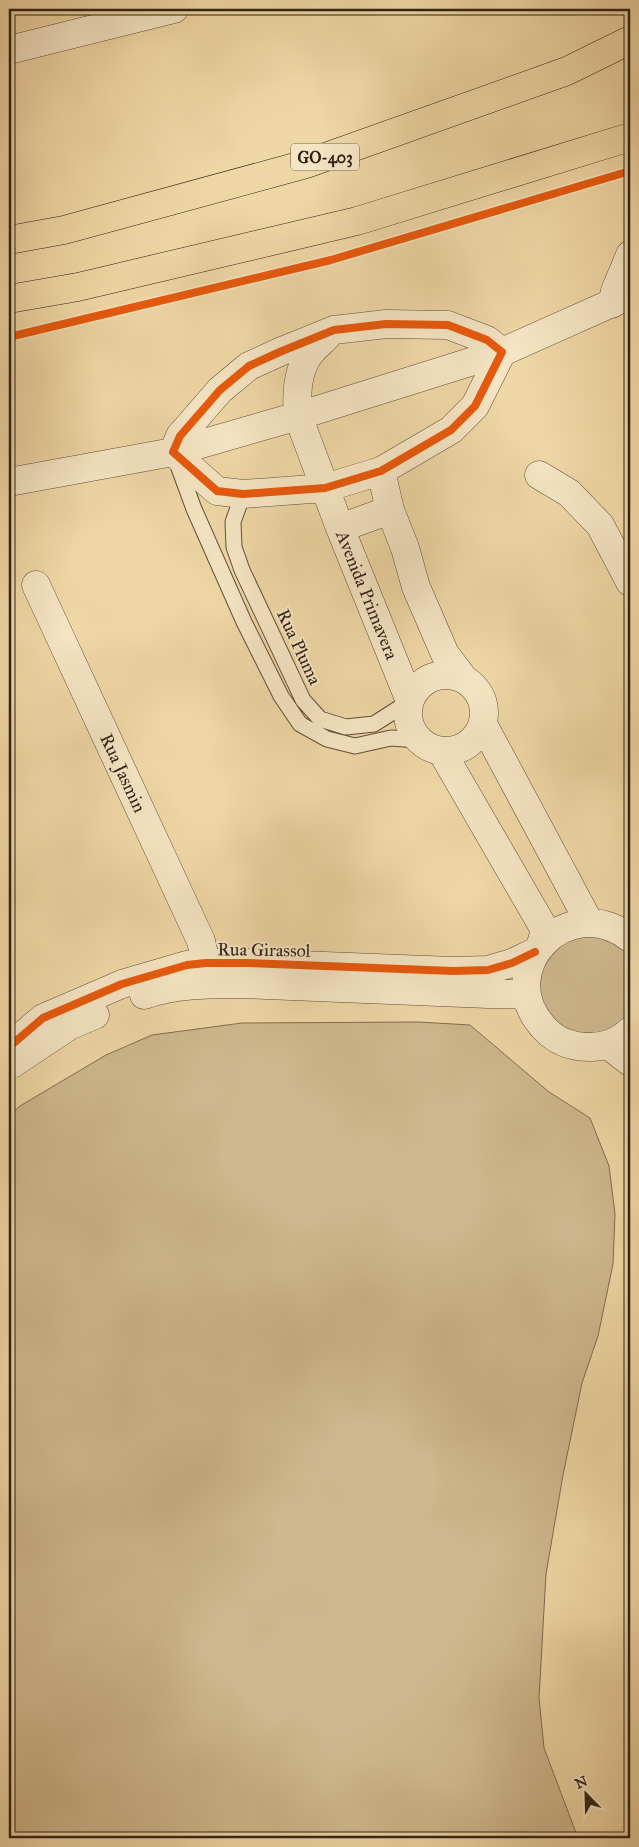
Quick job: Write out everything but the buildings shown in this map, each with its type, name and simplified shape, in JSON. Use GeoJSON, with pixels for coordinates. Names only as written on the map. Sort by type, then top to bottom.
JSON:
{"type":"FeatureCollection","features":[{"type":"Feature","properties":{"kind":"main road","name":"GO-403"},"geometry":{"type":"LineString","coordinates":[[9,240],[64,230],[306,164],[567,72],[630,40]]}},
{"type":"Feature","properties":{"kind":"main road"},"geometry":{"type":"LineString","coordinates":[[9,299],[78,287],[357,221],[630,137]]}},
{"type":"Feature","properties":{"kind":"street"},"geometry":{"type":"LineString","coordinates":[[9,50],[103,17],[174,9]]}},
{"type":"Feature","properties":{"kind":"street"},"geometry":{"type":"LineString","coordinates":[[9,482],[173,452],[298,416],[502,352],[621,299],[615,292],[630,255]]}},
{"type":"Feature","properties":{"kind":"street"},"geometry":{"type":"LineString","coordinates":[[173,452],[180,436],[220,390],[249,366],[334,330],[386,324],[448,325],[487,340],[502,352]]}},
{"type":"Feature","properties":{"kind":"street"},"geometry":{"type":"LineString","coordinates":[[298,416],[297,400],[301,368],[312,351],[334,330]]}},
{"type":"Feature","properties":{"kind":"street"},"geometry":{"type":"LineString","coordinates":[[173,452],[217,491],[243,494],[325,488],[381,471],[451,430],[475,406],[502,352]]}},
{"type":"Feature","properties":{"kind":"street","name":"Avenida Primavera"},"geometry":{"type":"LineString","coordinates":[[298,416],[340,528],[410,701],[408,712],[412,732],[431,746],[545,930],[538,948]]}},
{"type":"Feature","properties":{"kind":"street"},"geometry":{"type":"LineString","coordinates":[[381,471],[390,510],[405,548],[416,587],[445,654],[464,679],[474,687],[482,698],[485,710],[483,724],[477,736],[468,745],[456,750],[431,746]]}},
{"type":"Feature","properties":{"kind":"street"},"geometry":{"type":"LineString","coordinates":[[539,475],[569,493],[600,525],[630,582]]}},
{"type":"Feature","properties":{"kind":"street"},"geometry":{"type":"LineString","coordinates":[[340,528],[390,510]]}},
{"type":"Feature","properties":{"kind":"street","name":"Rua Jasmin"},"geometry":{"type":"LineString","coordinates":[[36,585],[201,941],[206,974]]}},
{"type":"Feature","properties":{"kind":"street"},"geometry":{"type":"LineString","coordinates":[[410,701],[416,690],[426,680],[438,676],[451,675],[464,679]]}},
{"type":"Feature","properties":{"kind":"street"},"geometry":{"type":"LineString","coordinates":[[483,724],[589,922]]}},
{"type":"Feature","properties":{"kind":"street","name":"Rua Girassol"},"geometry":{"type":"LineString","coordinates":[[9,1066],[69,1026],[126,1000],[206,974],[488,970],[512,963],[538,948],[555,932],[571,925],[589,922],[605,924],[621,930],[630,938]]}},
{"type":"Feature","properties":{"kind":"street"},"geometry":{"type":"LineString","coordinates":[[538,948],[526,975],[527,999],[536,1019],[550,1035],[569,1045],[590,1048],[608,1045],[624,1037],[630,1031]]}},
{"type":"Feature","properties":{"kind":"street","name":"Rua Girassol"},"geometry":{"type":"LineString","coordinates":[[9,1047],[43,1018],[82,1000],[131,982],[188,965],[206,974],[244,984],[518,994],[527,999]]}},
{"type":"Feature","properties":{"kind":"street"},"geometry":{"type":"LineString","coordinates":[[608,1045],[630,1062]]}},
{"type":"Feature","properties":{"kind":"lane","name":"Rua Pluma"},"geometry":{"type":"LineString","coordinates":[[173,452],[194,510],[244,622],[282,696],[300,724],[327,740],[355,746],[391,738],[431,746]]}},
{"type":"Feature","properties":{"kind":"lane","name":"Rua Pluma"},"geometry":{"type":"LineString","coordinates":[[243,494],[233,522],[234,547],[242,570],[303,700],[320,720],[346,727],[374,724],[410,701]]}},
{"type":"Feature","properties":{"kind":"shaded area"},"geometry":{"type":"Polygon","coordinates":[[[593,934],[622,946],[630,956],[630,1014],[628,1018],[615,1028],[600,1034],[569,1032],[556,1024],[539,997],[542,965],[562,942],[593,934]]]}},
{"type":"Feature","properties":{"kind":"shaded area"},"geometry":{"type":"Polygon","coordinates":[[[419,1022],[470,1025],[549,1092],[590,1118],[609,1166],[615,1214],[613,1264],[598,1336],[582,1383],[563,1475],[546,1574],[539,1698],[544,1748],[578,1838],[9,1838],[9,1116],[20,1106],[106,1055],[152,1035],[242,1023],[419,1022]]]}},
{"type":"Feature","properties":{"kind":"cycle path"},"geometry":{"type":"LineString","coordinates":[[9,337],[331,260],[630,171]]}},
{"type":"Feature","properties":{"kind":"cycle path"},"geometry":{"type":"LineString","coordinates":[[386,324],[448,325],[487,340],[502,352],[475,406],[451,430],[381,471],[325,488],[243,494],[217,491],[173,452],[180,436],[220,390],[249,366],[334,330],[386,324]]}},
{"type":"Feature","properties":{"kind":"cycle path"},"geometry":{"type":"LineString","coordinates":[[9,1047],[43,1018],[122,984],[187,965],[248,963],[453,971],[488,970],[512,963],[535,952]]}}]}
